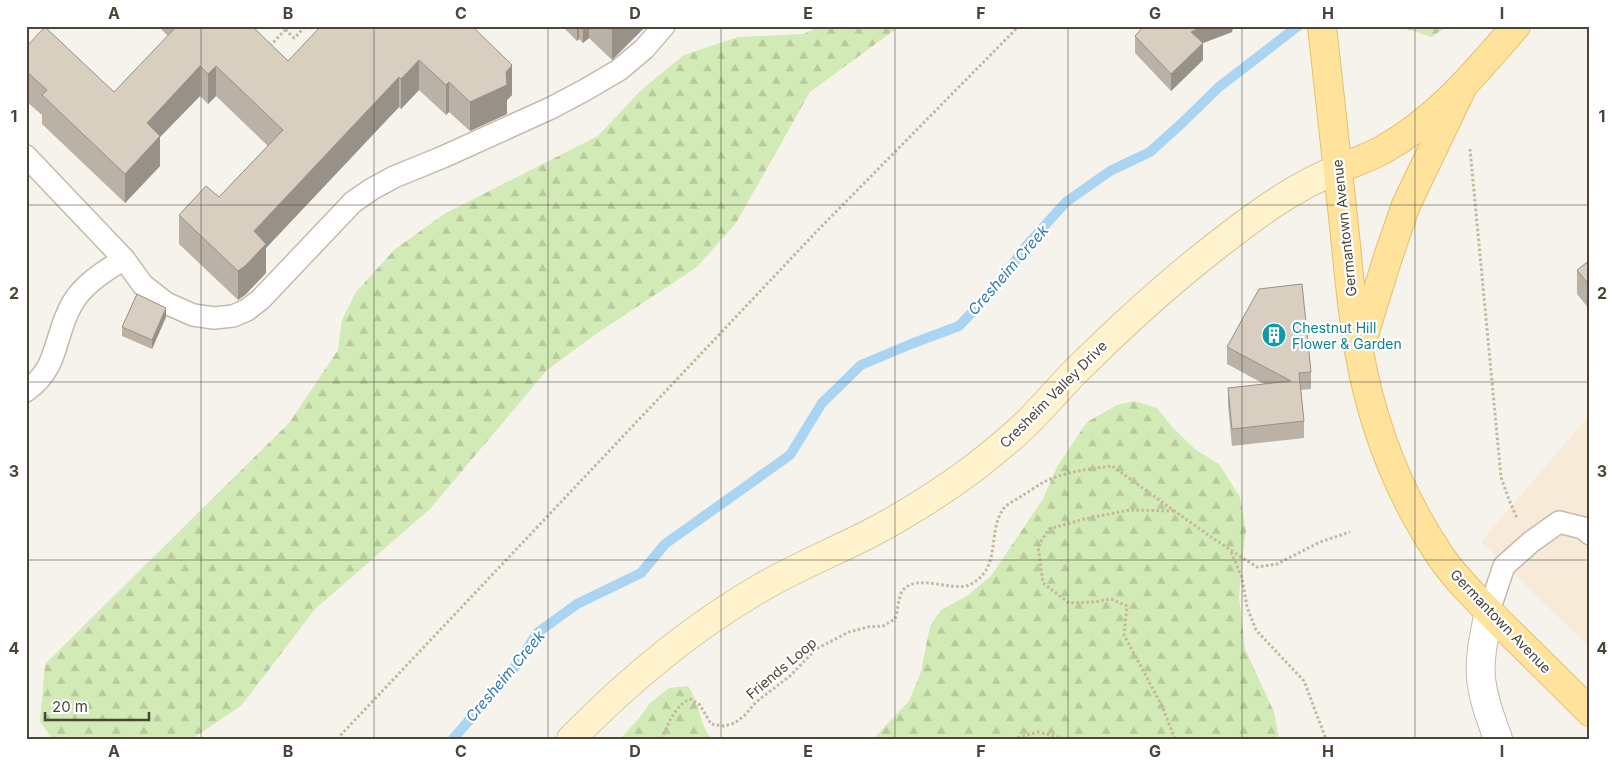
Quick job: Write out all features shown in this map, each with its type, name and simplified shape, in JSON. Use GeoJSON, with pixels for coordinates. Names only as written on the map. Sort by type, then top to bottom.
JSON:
{"type":"FeatureCollection","features":[{"type":"Feature","properties":{"kind":"main road","name":"Germantown Avenue"},"geometry":{"type":"LineString","coordinates":[[1322,26],[1352,303],[1359,350],[1376,423],[1403,491],[1422,527],[1442,558],[1465,587],[1590,712]]}},
{"type":"Feature","properties":{"kind":"main road","name":"Cresheim Valley Drive"},"geometry":{"type":"LineString","coordinates":[[571,739],[605,705],[654,662],[722,611],[786,574],[870,534],[919,505],[968,472],[1011,438],[1140,309],[1205,255],[1284,196],[1322,175],[1382,150],[1426,121],[1462,88],[1516,26]]}},
{"type":"Feature","properties":{"kind":"main road"},"geometry":{"type":"LineString","coordinates":[[1359,350],[1406,205],[1462,88]]}},
{"type":"Feature","properties":{"kind":"street"},"geometry":{"type":"LineString","coordinates":[[1489,611],[1482,656],[1481,677],[1486,705],[1498,739]]}},
{"type":"Feature","properties":{"kind":"lane"},"geometry":{"type":"LineString","coordinates":[[26,156],[124,259],[143,285],[166,303],[193,315],[214,318],[233,316],[247,310],[261,299],[353,202],[372,189],[552,108],[585,90],[619,70],[644,49],[664,26]]}},
{"type":"Feature","properties":{"kind":"lane"},"geometry":{"type":"LineString","coordinates":[[26,391],[37,383],[48,369],[55,352],[61,328],[72,303],[100,274],[124,259]]}},
{"type":"Feature","properties":{"kind":"lane"},"geometry":{"type":"LineString","coordinates":[[1489,611],[1504,566],[1531,542],[1559,522],[1583,528],[1590,534]]}},
{"type":"Feature","properties":{"kind":"path"},"geometry":{"type":"LineString","coordinates":[[282,26],[294,38],[306,26]]}},
{"type":"Feature","properties":{"kind":"path"},"geometry":{"type":"LineString","coordinates":[[338,739],[817,231],[1019,26]]}},
{"type":"Feature","properties":{"kind":"path"},"geometry":{"type":"LineString","coordinates":[[266,50],[286,30]]}},
{"type":"Feature","properties":{"kind":"path"},"geometry":{"type":"LineString","coordinates":[[1469,146],[1501,476],[1518,521],[1531,542]]}},
{"type":"Feature","properties":{"kind":"path","name":"Friends Loop"},"geometry":{"type":"LineString","coordinates":[[661,739],[675,711],[682,703],[690,699],[700,705],[711,724],[724,726],[735,723],[756,702],[790,676],[816,649],[849,632],[868,627],[883,626],[895,619],[903,589],[914,584],[931,583],[959,587],[969,585],[984,573],[993,555],[997,524],[1004,507],[1045,481],[1068,472],[1112,466],[1177,511],[1202,532],[1257,567],[1277,564],[1320,542],[1350,532]]}},
{"type":"Feature","properties":{"kind":"path"},"geometry":{"type":"LineString","coordinates":[[1175,739],[1162,706],[1124,635],[1127,606],[1111,599],[1069,603],[1043,583],[1038,546],[1049,529],[1084,519],[1130,510],[1177,511]]}},
{"type":"Feature","properties":{"kind":"path"},"geometry":{"type":"LineString","coordinates":[[1230,551],[1242,578],[1247,607],[1256,630],[1304,681],[1326,739]]}},
{"type":"Feature","properties":{"kind":"path"},"geometry":{"type":"LineString","coordinates":[[1013,739],[1038,732],[1066,739]]}},
{"type":"Feature","properties":{"kind":"shaded area"},"geometry":{"type":"Polygon","coordinates":[[[1590,414],[1590,648],[1481,542],[1590,414]]]}},
{"type":"Feature","properties":{"kind":"green space"},"geometry":{"type":"Polygon","coordinates":[[[821,26],[900,26],[810,92],[736,223],[697,267],[596,334],[547,370],[430,509],[315,609],[242,705],[192,739],[52,739],[40,721],[45,664],[289,423],[338,350],[342,320],[356,292],[394,250],[444,214],[598,136],[641,90],[684,55],[738,37],[803,34],[821,26]]]}},
{"type":"Feature","properties":{"kind":"green space"},"geometry":{"type":"Polygon","coordinates":[[[1398,26],[1448,26],[1431,37],[1398,26]]]}},
{"type":"Feature","properties":{"kind":"green space"},"geometry":{"type":"Polygon","coordinates":[[[1134,401],[1157,408],[1172,427],[1196,450],[1219,464],[1240,497],[1246,531],[1239,597],[1245,649],[1274,712],[1279,739],[873,739],[909,701],[921,672],[930,626],[941,610],[967,596],[991,576],[1043,499],[1057,467],[1087,422],[1117,405],[1134,401]]]}},
{"type":"Feature","properties":{"kind":"green space"},"geometry":{"type":"Polygon","coordinates":[[[688,686],[695,699],[704,727],[712,739],[620,739],[650,703],[669,688],[688,686]]]}},
{"type":"Feature","properties":{"kind":"building"},"geometry":{"type":"Polygon","coordinates":[[[177,26],[252,26],[288,61],[321,26],[472,26],[512,65],[506,72],[507,85],[470,102],[449,82],[446,85],[419,60],[401,79],[399,77],[254,231],[266,244],[238,271],[179,215],[206,186],[219,197],[283,130],[216,66],[208,74],[200,66],[147,123],[160,136],[125,174],[42,95],[47,90],[26,71],[26,47],[45,27],[114,92],[177,26]]]}},
{"type":"Feature","properties":{"kind":"building"},"geometry":{"type":"Polygon","coordinates":[[[608,26],[616,26],[612,30],[608,26]]]}},
{"type":"Feature","properties":{"kind":"building"},"geometry":{"type":"Polygon","coordinates":[[[1144,26],[1204,26],[1191,32],[1203,43],[1171,74],[1135,36],[1144,26]]]}},
{"type":"Feature","properties":{"kind":"building"},"geometry":{"type":"Polygon","coordinates":[[[1590,260],[1590,286],[1577,270],[1590,260]]]}},
{"type":"Feature","properties":{"kind":"building"},"geometry":{"type":"Polygon","coordinates":[[[1302,284],[1311,372],[1299,373],[1304,421],[1232,429],[1228,388],[1291,381],[1227,347],[1259,289],[1302,284]]]}},
{"type":"Feature","properties":{"kind":"building"},"geometry":{"type":"Polygon","coordinates":[[[137,294],[166,308],[152,340],[122,327],[137,294]]]}},
{"type":"Feature","properties":{"kind":"waterway","name":"Cresheim Creek"},"geometry":{"type":"LineString","coordinates":[[453,739],[519,662],[537,633],[577,604],[641,573],[665,544],[790,455],[822,403],[861,365],[959,326],[991,293],[1028,244],[1066,202],[1110,171],[1150,152],[1219,87],[1298,26]]}},
{"type":"Feature","properties":{"kind":"place","name":"Chestnut Hill Flower & Garden"},"geometry":{"type":"Point","coordinates":[1274,335]}}]}
